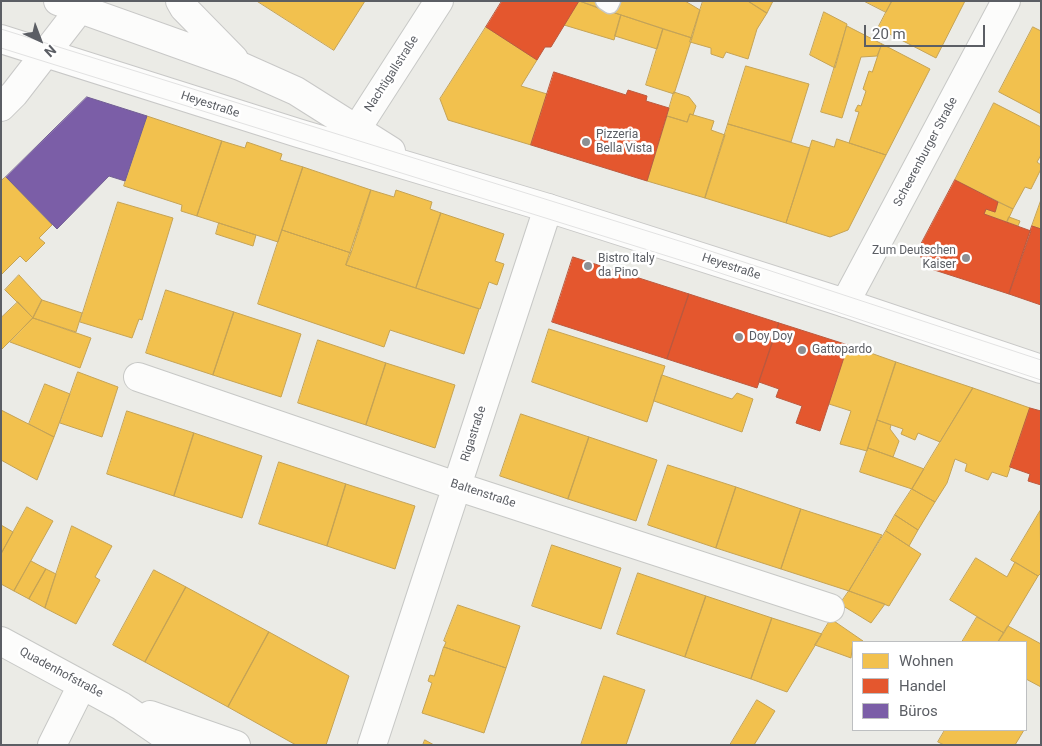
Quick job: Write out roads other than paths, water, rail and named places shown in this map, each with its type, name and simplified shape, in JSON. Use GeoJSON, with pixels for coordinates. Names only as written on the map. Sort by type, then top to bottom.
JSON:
{"type":"FeatureCollection","features":[{"type":"Feature","properties":{"kind":"street"},"geometry":{"type":"LineString","coordinates":[[180,1],[184,8],[240,66]]}},
{"type":"Feature","properties":{"kind":"street","name":"Nachtigallstraße"},"geometry":{"type":"LineString","coordinates":[[350,138],[439,1]]}},
{"type":"Feature","properties":{"kind":"street","name":"Scheerenburger Straße"},"geometry":{"type":"LineString","coordinates":[[845,303],[1006,1]]}},
{"type":"Feature","properties":{"kind":"street"},"geometry":{"type":"LineString","coordinates":[[1,107],[14,94],[46,53],[74,4]]}},
{"type":"Feature","properties":{"kind":"street","name":"Heyestraße"},"geometry":{"type":"LineString","coordinates":[[74,4],[240,66],[296,91],[350,138]]}},
{"type":"Feature","properties":{"kind":"street","name":"Heyestraße"},"geometry":{"type":"LineString","coordinates":[[1,39],[350,138],[420,169],[845,303],[1041,369]]}},
{"type":"Feature","properties":{"kind":"street","name":"Rigastraße"},"geometry":{"type":"LineString","coordinates":[[372,745],[548,208]]}},
{"type":"Feature","properties":{"kind":"street","name":"Baltenstraße"},"geometry":{"type":"LineString","coordinates":[[138,377],[456,486],[830,608]]}},
{"type":"Feature","properties":{"kind":"street","name":"Quadenhofstraße"},"geometry":{"type":"LineString","coordinates":[[1,641],[121,706],[178,745]]}},
{"type":"Feature","properties":{"kind":"street"},"geometry":{"type":"LineString","coordinates":[[52,745],[82,685]]}},
{"type":"Feature","properties":{"kind":"street","name":"Quadenhofstraße"},"geometry":{"type":"LineString","coordinates":[[121,706],[231,741],[236,745]]}},
{"type":"Feature","properties":{"kind":"lane"},"geometry":{"type":"LineString","coordinates":[[604,1],[610,5],[612,1]]}},
{"type":"Feature","properties":{"kind":"tram line"},"geometry":{"type":"LineString","coordinates":[[1,29],[689,244],[1041,360]]}},
{"type":"Feature","properties":{"kind":"tram line"},"geometry":{"type":"LineString","coordinates":[[1,48],[696,265],[1041,380]]}},
{"type":"Feature","properties":{"kind":"place","name":"Pizzeria Bella Vista"},"geometry":{"type":"Point","coordinates":[586,142]}},
{"type":"Feature","properties":{"kind":"place","name":"Zum Deutschen Kaiser"},"geometry":{"type":"Point","coordinates":[966,258]}},
{"type":"Feature","properties":{"kind":"place","name":"Bistro Italy da Pino"},"geometry":{"type":"Point","coordinates":[588,266]}},
{"type":"Feature","properties":{"kind":"place","name":"Doy Doy"},"geometry":{"type":"Point","coordinates":[739,337]}},
{"type":"Feature","properties":{"kind":"place","name":"Gattopardo"},"geometry":{"type":"Point","coordinates":[802,350]}}]}
